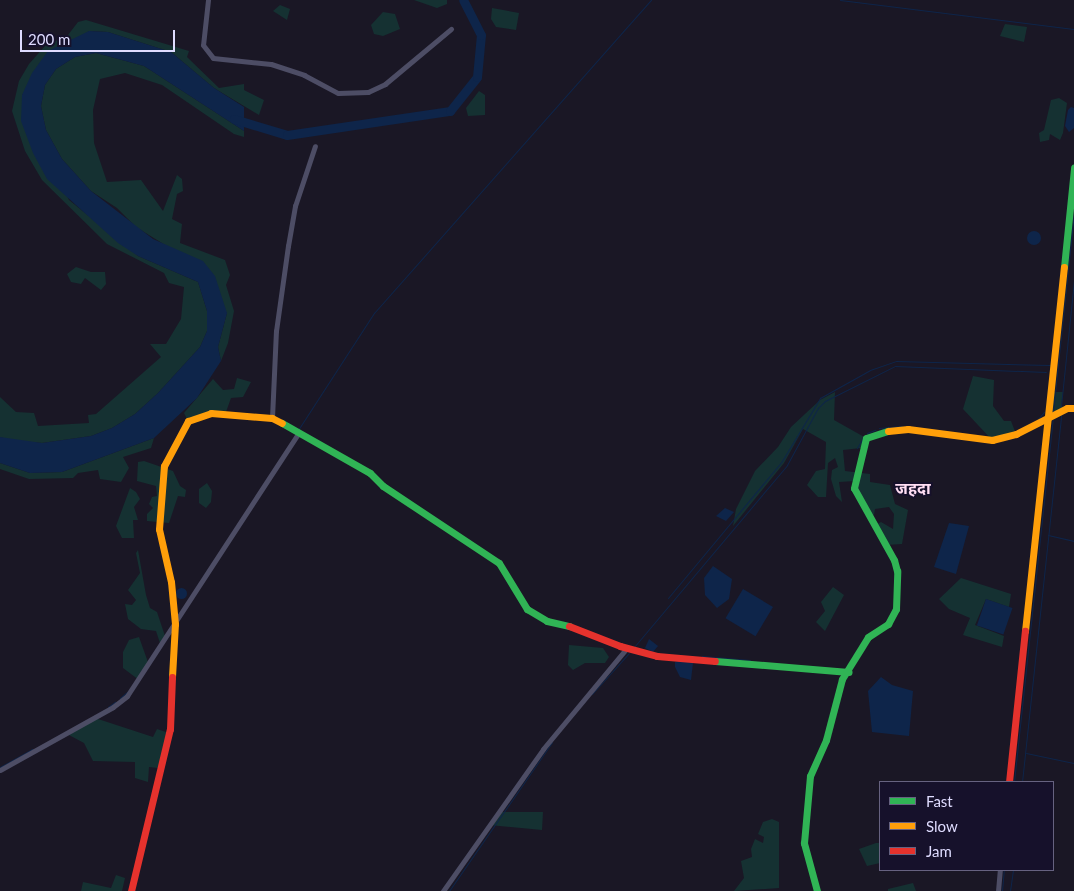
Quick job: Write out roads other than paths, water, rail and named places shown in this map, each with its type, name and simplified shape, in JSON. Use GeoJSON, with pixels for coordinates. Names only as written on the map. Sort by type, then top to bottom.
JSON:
{"type":"FeatureCollection","features":[{"type":"Feature","properties":{"kind":"street"},"geometry":{"type":"LineString","coordinates":[[208,0],[203,44],[213,58],[271,64],[304,75],[338,93],[368,92],[385,84],[451,29]]}},
{"type":"Feature","properties":{"kind":"street"},"geometry":{"type":"LineString","coordinates":[[272,418],[276,331],[288,246],[295,206],[315,146]]}},
{"type":"Feature","properties":{"kind":"street"},"geometry":{"type":"LineString","coordinates":[[1009,781],[1074,168]]}},
{"type":"Feature","properties":{"kind":"street"},"geometry":{"type":"LineString","coordinates":[[817,891],[804,843],[806,790],[826,740],[842,679],[849,672],[868,637],[892,618],[897,590],[894,560],[857,498],[854,488],[866,438],[878,432],[908,429],[992,440],[1016,434],[1049,415],[1067,408],[1074,408]]}},
{"type":"Feature","properties":{"kind":"street"},"geometry":{"type":"LineString","coordinates":[[131,891],[170,729],[176,624],[171,582],[159,529],[164,466],[188,421],[211,413],[272,418],[370,473],[383,486],[499,563],[533,614],[579,628],[627,648],[679,658],[849,672]]}},
{"type":"Feature","properties":{"kind":"street"},"geometry":{"type":"LineString","coordinates":[[0,770],[113,707],[127,696],[176,624],[298,434]]}},
{"type":"Feature","properties":{"kind":"street"},"geometry":{"type":"LineString","coordinates":[[443,891],[543,749],[627,648]]}},
{"type":"Feature","properties":{"kind":"street"},"geometry":{"type":"LineString","coordinates":[[998,891],[1000,871]]}},
{"type":"Feature","properties":{"kind":"water"},"geometry":{"type":"Polygon","coordinates":[[[89,31],[108,32],[171,52],[214,88],[244,107],[244,131],[144,66],[96,53],[75,57],[56,69],[45,85],[41,106],[46,130],[62,159],[91,191],[153,239],[203,261],[215,276],[227,313],[218,347],[221,361],[197,398],[154,438],[62,472],[30,473],[0,463],[0,437],[42,443],[91,436],[112,428],[135,414],[158,393],[200,347],[207,331],[207,311],[198,282],[138,256],[118,243],[47,179],[33,153],[21,121],[22,95],[32,73],[48,51],[89,31]]]}},
{"type":"Feature","properties":{"kind":"water"},"geometry":{"type":"Polygon","coordinates":[[[1071,107],[1074,108],[1074,128],[1069,132],[1065,126],[1068,110],[1071,107]]]}},
{"type":"Feature","properties":{"kind":"water"},"geometry":{"type":"Polygon","coordinates":[[[1034,231],[1039,233],[1041,238],[1039,243],[1034,245],[1029,243],[1027,238],[1029,233],[1034,231]]]}},
{"type":"Feature","properties":{"kind":"water"},"geometry":{"type":"Polygon","coordinates":[[[725,508],[734,512],[726,521],[716,516],[725,508]]]}},
{"type":"Feature","properties":{"kind":"water"},"geometry":{"type":"Polygon","coordinates":[[[949,523],[969,526],[956,574],[934,567],[949,523]]]}},
{"type":"Feature","properties":{"kind":"water"},"geometry":{"type":"Polygon","coordinates":[[[713,566],[732,579],[729,599],[717,608],[705,595],[704,578],[713,566]]]}},
{"type":"Feature","properties":{"kind":"water"},"geometry":{"type":"Polygon","coordinates":[[[181,587],[187,593],[181,599],[175,593],[181,587]]]}},
{"type":"Feature","properties":{"kind":"water"},"geometry":{"type":"Polygon","coordinates":[[[743,589],[773,607],[755,636],[725,618],[743,589]]]}},
{"type":"Feature","properties":{"kind":"water"},"geometry":{"type":"Polygon","coordinates":[[[986,599],[1012,608],[1003,635],[977,625],[986,599]]]}},
{"type":"Feature","properties":{"kind":"water"},"geometry":{"type":"Polygon","coordinates":[[[649,639],[658,646],[653,652],[645,648],[649,639]]]}},
{"type":"Feature","properties":{"kind":"water"},"geometry":{"type":"Polygon","coordinates":[[[683,660],[693,663],[691,680],[680,677],[675,667],[675,662],[683,660]]]}},
{"type":"Feature","properties":{"kind":"water"},"geometry":{"type":"Polygon","coordinates":[[[881,677],[892,685],[913,691],[909,736],[872,732],[868,691],[881,677]]]}},
{"type":"Feature","properties":{"kind":"waterway"},"geometry":{"type":"LineString","coordinates":[[234,119],[287,135],[450,111],[477,77],[481,35],[463,0]]}},
{"type":"Feature","properties":{"kind":"waterway"},"geometry":{"type":"LineString","coordinates":[[298,430],[374,313],[651,0]]}},
{"type":"Feature","properties":{"kind":"waterway"},"geometry":{"type":"LineString","coordinates":[[840,0],[1074,29]]}},
{"type":"Feature","properties":{"kind":"waterway"},"geometry":{"type":"LineString","coordinates":[[1053,412],[1074,211]]}},
{"type":"Feature","properties":{"kind":"waterway"},"geometry":{"type":"LineString","coordinates":[[1061,406],[1074,281]]}},
{"type":"Feature","properties":{"kind":"waterway"},"geometry":{"type":"LineString","coordinates":[[668,598],[782,461],[820,398],[870,370],[896,361],[1050,365]]}},
{"type":"Feature","properties":{"kind":"waterway"},"geometry":{"type":"LineString","coordinates":[[634,647],[787,465],[818,408],[825,401],[895,366],[1046,372]]}},
{"type":"Feature","properties":{"kind":"waterway"},"geometry":{"type":"LineString","coordinates":[[1037,420],[1044,412]]}},
{"type":"Feature","properties":{"kind":"waterway"},"geometry":{"type":"LineString","coordinates":[[1022,781],[1061,415]]}},
{"type":"Feature","properties":{"kind":"waterway"},"geometry":{"type":"LineString","coordinates":[[1014,781],[1053,420]]}},
{"type":"Feature","properties":{"kind":"waterway"},"geometry":{"type":"LineString","coordinates":[[879,428],[902,426]]}},
{"type":"Feature","properties":{"kind":"waterway"},"geometry":{"type":"LineString","coordinates":[[867,433],[875,430]]}},
{"type":"Feature","properties":{"kind":"waterway"},"geometry":{"type":"LineString","coordinates":[[857,448],[864,436]]}},
{"type":"Feature","properties":{"kind":"waterway"},"geometry":{"type":"LineString","coordinates":[[1048,535],[1074,541]]}},
{"type":"Feature","properties":{"kind":"waterway"},"geometry":{"type":"LineString","coordinates":[[592,694],[629,653]]}},
{"type":"Feature","properties":{"kind":"waterway"},"geometry":{"type":"LineString","coordinates":[[702,656],[750,660]]}},
{"type":"Feature","properties":{"kind":"waterway"},"geometry":{"type":"LineString","coordinates":[[120,698],[128,691]]}},
{"type":"Feature","properties":{"kind":"waterway"},"geometry":{"type":"LineString","coordinates":[[108,707],[115,702]]}},
{"type":"Feature","properties":{"kind":"waterway"},"geometry":{"type":"LineString","coordinates":[[449,891],[552,742]]}},
{"type":"Feature","properties":{"kind":"waterway"},"geometry":{"type":"LineString","coordinates":[[0,767],[32,749]]}},
{"type":"Feature","properties":{"kind":"waterway"},"geometry":{"type":"LineString","coordinates":[[1026,753],[1074,763]]}},
{"type":"Feature","properties":{"kind":"waterway"},"geometry":{"type":"LineString","coordinates":[[1002,891],[1004,871]]}},
{"type":"Feature","properties":{"kind":"waterway"},"geometry":{"type":"LineString","coordinates":[[1010,891],[1013,871]]}},
{"type":"Feature","properties":{"kind":"district","name":"जहदा"},"geometry":{"type":"Point","coordinates":[913,488]}}]}
